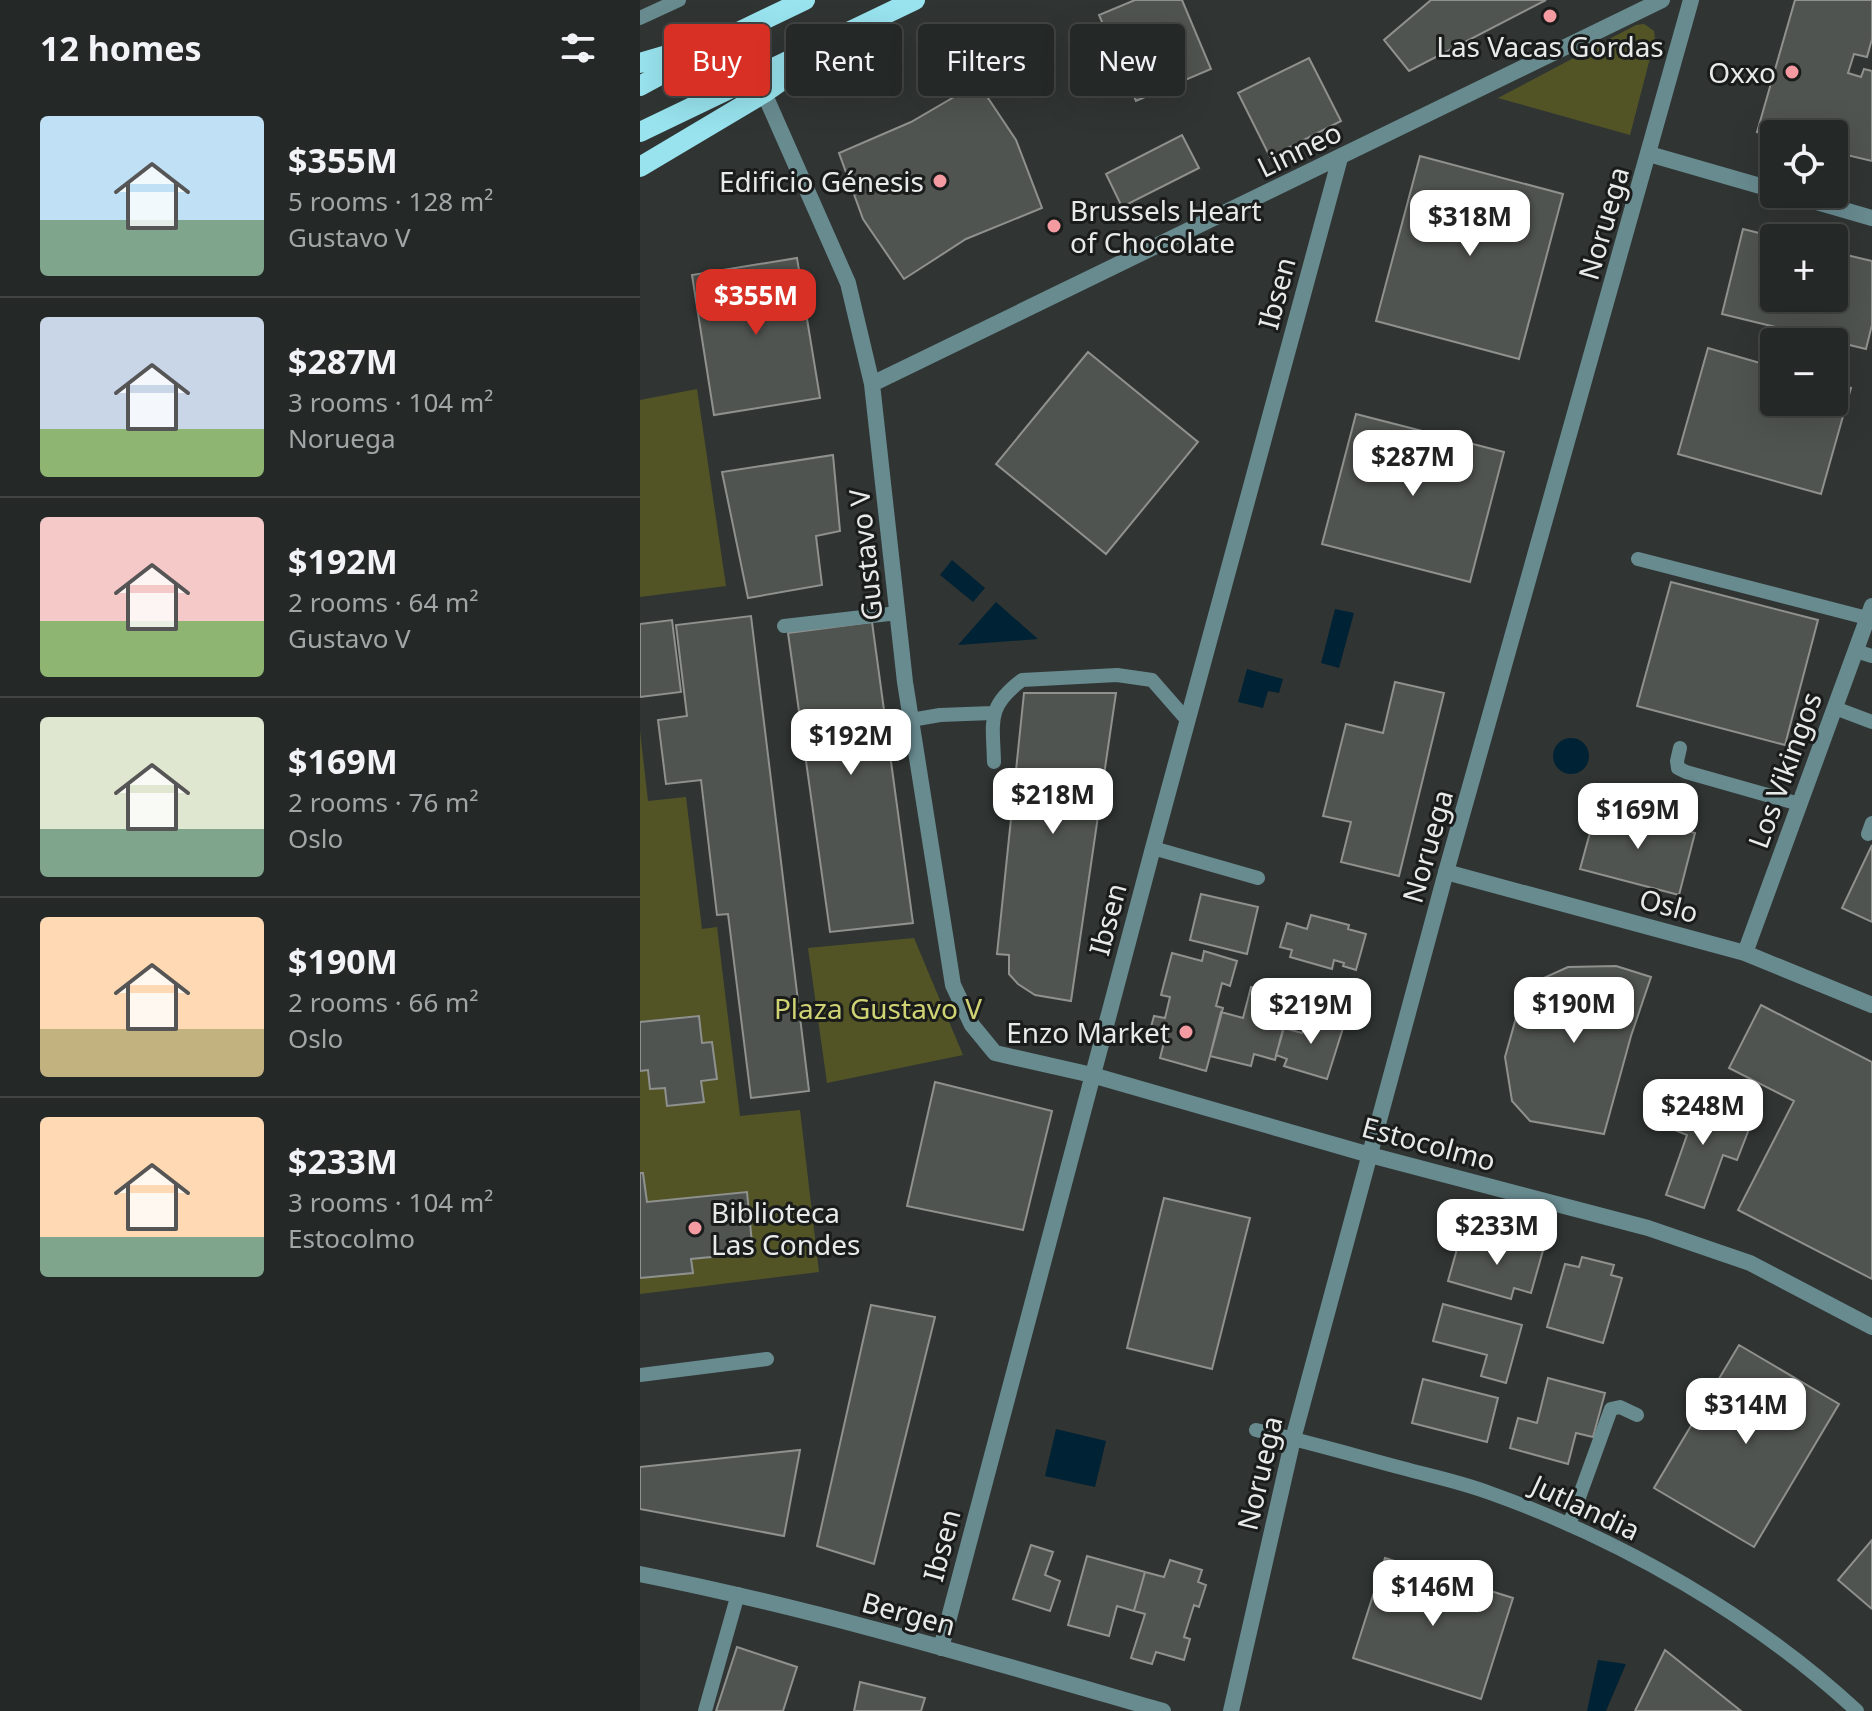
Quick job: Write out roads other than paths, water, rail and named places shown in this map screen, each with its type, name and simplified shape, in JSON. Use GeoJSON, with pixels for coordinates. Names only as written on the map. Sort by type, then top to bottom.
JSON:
{"type":"FeatureCollection","features":[{"type":"Feature","properties":{"kind":"main road"},"geometry":{"type":"LineString","coordinates":[[755,24],[805,0]]}},
{"type":"Feature","properties":{"kind":"main road"},"geometry":{"type":"LineString","coordinates":[[867,24],[915,0]]}},
{"type":"Feature","properties":{"kind":"main road"},"geometry":{"type":"LineString","coordinates":[[640,63],[664,56]]}},
{"type":"Feature","properties":{"kind":"main road"},"geometry":{"type":"LineString","coordinates":[[640,132],[786,63]]}},
{"type":"Feature","properties":{"kind":"main road"},"geometry":{"type":"LineString","coordinates":[[640,86],[664,73]]}},
{"type":"Feature","properties":{"kind":"main road"},"geometry":{"type":"LineString","coordinates":[[640,167],[759,96]]}},
{"type":"Feature","properties":{"kind":"street","name":"Linneo"},"geometry":{"type":"LineString","coordinates":[[872,384],[1662,0]]}},
{"type":"Feature","properties":{"kind":"street","name":"Noruega"},"geometry":{"type":"LineString","coordinates":[[1231,1711],[1293,1439],[1446,872],[1691,0]]}},
{"type":"Feature","properties":{"kind":"street","name":"Gustavo V"},"geometry":{"type":"LineString","coordinates":[[765,96],[848,283],[872,384],[911,720],[953,985],[972,1025]]}},
{"type":"Feature","properties":{"kind":"street"},"geometry":{"type":"LineString","coordinates":[[1649,154],[1760,186]]}},
{"type":"Feature","properties":{"kind":"street","name":"Ibsen"},"geometry":{"type":"LineString","coordinates":[[941,1648],[1187,720],[1340,158]]}},
{"type":"Feature","properties":{"kind":"street"},"geometry":{"type":"LineString","coordinates":[[1837,208],[1872,218]]}},
{"type":"Feature","properties":{"kind":"street","name":"Los Vikingos"},"geometry":{"type":"LineString","coordinates":[[1745,953],[1835,708],[1864,653],[1870,612]]}},
{"type":"Feature","properties":{"kind":"street","name":"Oslo"},"geometry":{"type":"LineString","coordinates":[[1446,872],[1745,953],[1872,1005]]}},
{"type":"Feature","properties":{"kind":"street","name":"Estocolmo"},"geometry":{"type":"LineString","coordinates":[[972,1025],[995,1053],[1092,1075],[1370,1155],[1663,1233],[1750,1263],[1872,1327]]}},
{"type":"Feature","properties":{"kind":"street","name":"Bergen"},"geometry":{"type":"LineString","coordinates":[[640,1574],[738,1594],[1163,1711]]}},
{"type":"Feature","properties":{"kind":"lane"},"geometry":{"type":"LineString","coordinates":[[640,18],[679,0]]}},
{"type":"Feature","properties":{"kind":"lane"},"geometry":{"type":"LineString","coordinates":[[1638,559],[1870,612]]}},
{"type":"Feature","properties":{"kind":"lane"},"geometry":{"type":"LineString","coordinates":[[784,626],[898,613]]}},
{"type":"Feature","properties":{"kind":"lane"},"geometry":{"type":"LineString","coordinates":[[994,762],[992,713],[1010,689],[1022,680],[1117,675],[1152,680],[1187,720]]}},
{"type":"Feature","properties":{"kind":"lane"},"geometry":{"type":"LineString","coordinates":[[1835,708],[1872,722]]}},
{"type":"Feature","properties":{"kind":"lane"},"geometry":{"type":"LineString","coordinates":[[911,720],[940,715],[992,713]]}},
{"type":"Feature","properties":{"kind":"lane"},"geometry":{"type":"LineString","coordinates":[[1680,748],[1678,768],[1686,772],[1799,804]]}},
{"type":"Feature","properties":{"kind":"lane"},"geometry":{"type":"LineString","coordinates":[[1153,848],[1258,878]]}},
{"type":"Feature","properties":{"kind":"lane"},"geometry":{"type":"LineString","coordinates":[[640,1375],[767,1359]]}},
{"type":"Feature","properties":{"kind":"lane"},"geometry":{"type":"LineString","coordinates":[[1569,1525],[1611,1409],[1620,1407],[1637,1415]]}},
{"type":"Feature","properties":{"kind":"lane","name":"Jutlandia"},"geometry":{"type":"LineString","coordinates":[[1256,1430],[1488,1492],[1569,1525],[1664,1574],[1744,1623],[1798,1662],[1857,1711]]}},
{"type":"Feature","properties":{"kind":"lane"},"geometry":{"type":"LineString","coordinates":[[705,1711],[738,1594]]}},
{"type":"Feature","properties":{"kind":"water"},"geometry":{"type":"Polygon","coordinates":[[[952,560],[985,588],[973,602],[940,575],[952,560]]]}},
{"type":"Feature","properties":{"kind":"water"},"geometry":{"type":"Polygon","coordinates":[[[996,602],[1038,639],[958,645],[996,602]]]}},
{"type":"Feature","properties":{"kind":"water"},"geometry":{"type":"Polygon","coordinates":[[[1335,609],[1354,613],[1339,668],[1321,663],[1335,609]]]}},
{"type":"Feature","properties":{"kind":"water"},"geometry":{"type":"Polygon","coordinates":[[[1247,669],[1283,679],[1279,693],[1268,691],[1263,708],[1238,702],[1247,669]]]}},
{"type":"Feature","properties":{"kind":"water"},"geometry":{"type":"Polygon","coordinates":[[[1571,738],[1583,744],[1589,756],[1583,768],[1571,774],[1559,768],[1553,756],[1559,744],[1571,738]]]}},
{"type":"Feature","properties":{"kind":"water"},"geometry":{"type":"Polygon","coordinates":[[[1056,1429],[1106,1441],[1095,1487],[1045,1476],[1056,1429]]]}},
{"type":"Feature","properties":{"kind":"water"},"geometry":{"type":"Polygon","coordinates":[[[1598,1660],[1626,1664],[1606,1711],[1587,1711],[1598,1660]]]}},
{"type":"Feature","properties":{"kind":"place","name":"Las Vacas Gordas"},"geometry":{"type":"Point","coordinates":[1550,16]}},
{"type":"Feature","properties":{"kind":"place","name":"Oxxo"},"geometry":{"type":"Point","coordinates":[1792,72]}},
{"type":"Feature","properties":{"kind":"place","name":"Edificio Génesis"},"geometry":{"type":"Point","coordinates":[940,181]}},
{"type":"Feature","properties":{"kind":"place","name":"Brussels Heart of Chocolate"},"geometry":{"type":"Point","coordinates":[1054,226]}},
{"type":"Feature","properties":{"kind":"place","name":"Enzo Market"},"geometry":{"type":"Point","coordinates":[1186,1032]}},
{"type":"Feature","properties":{"kind":"place","name":"Biblioteca Las Condes"},"geometry":{"type":"Point","coordinates":[695,1228]}},
{"type":"Feature","properties":{"kind":"park label","name":"Plaza Gustavo V"},"geometry":{"type":"Point","coordinates":[878,1008]}}]}
